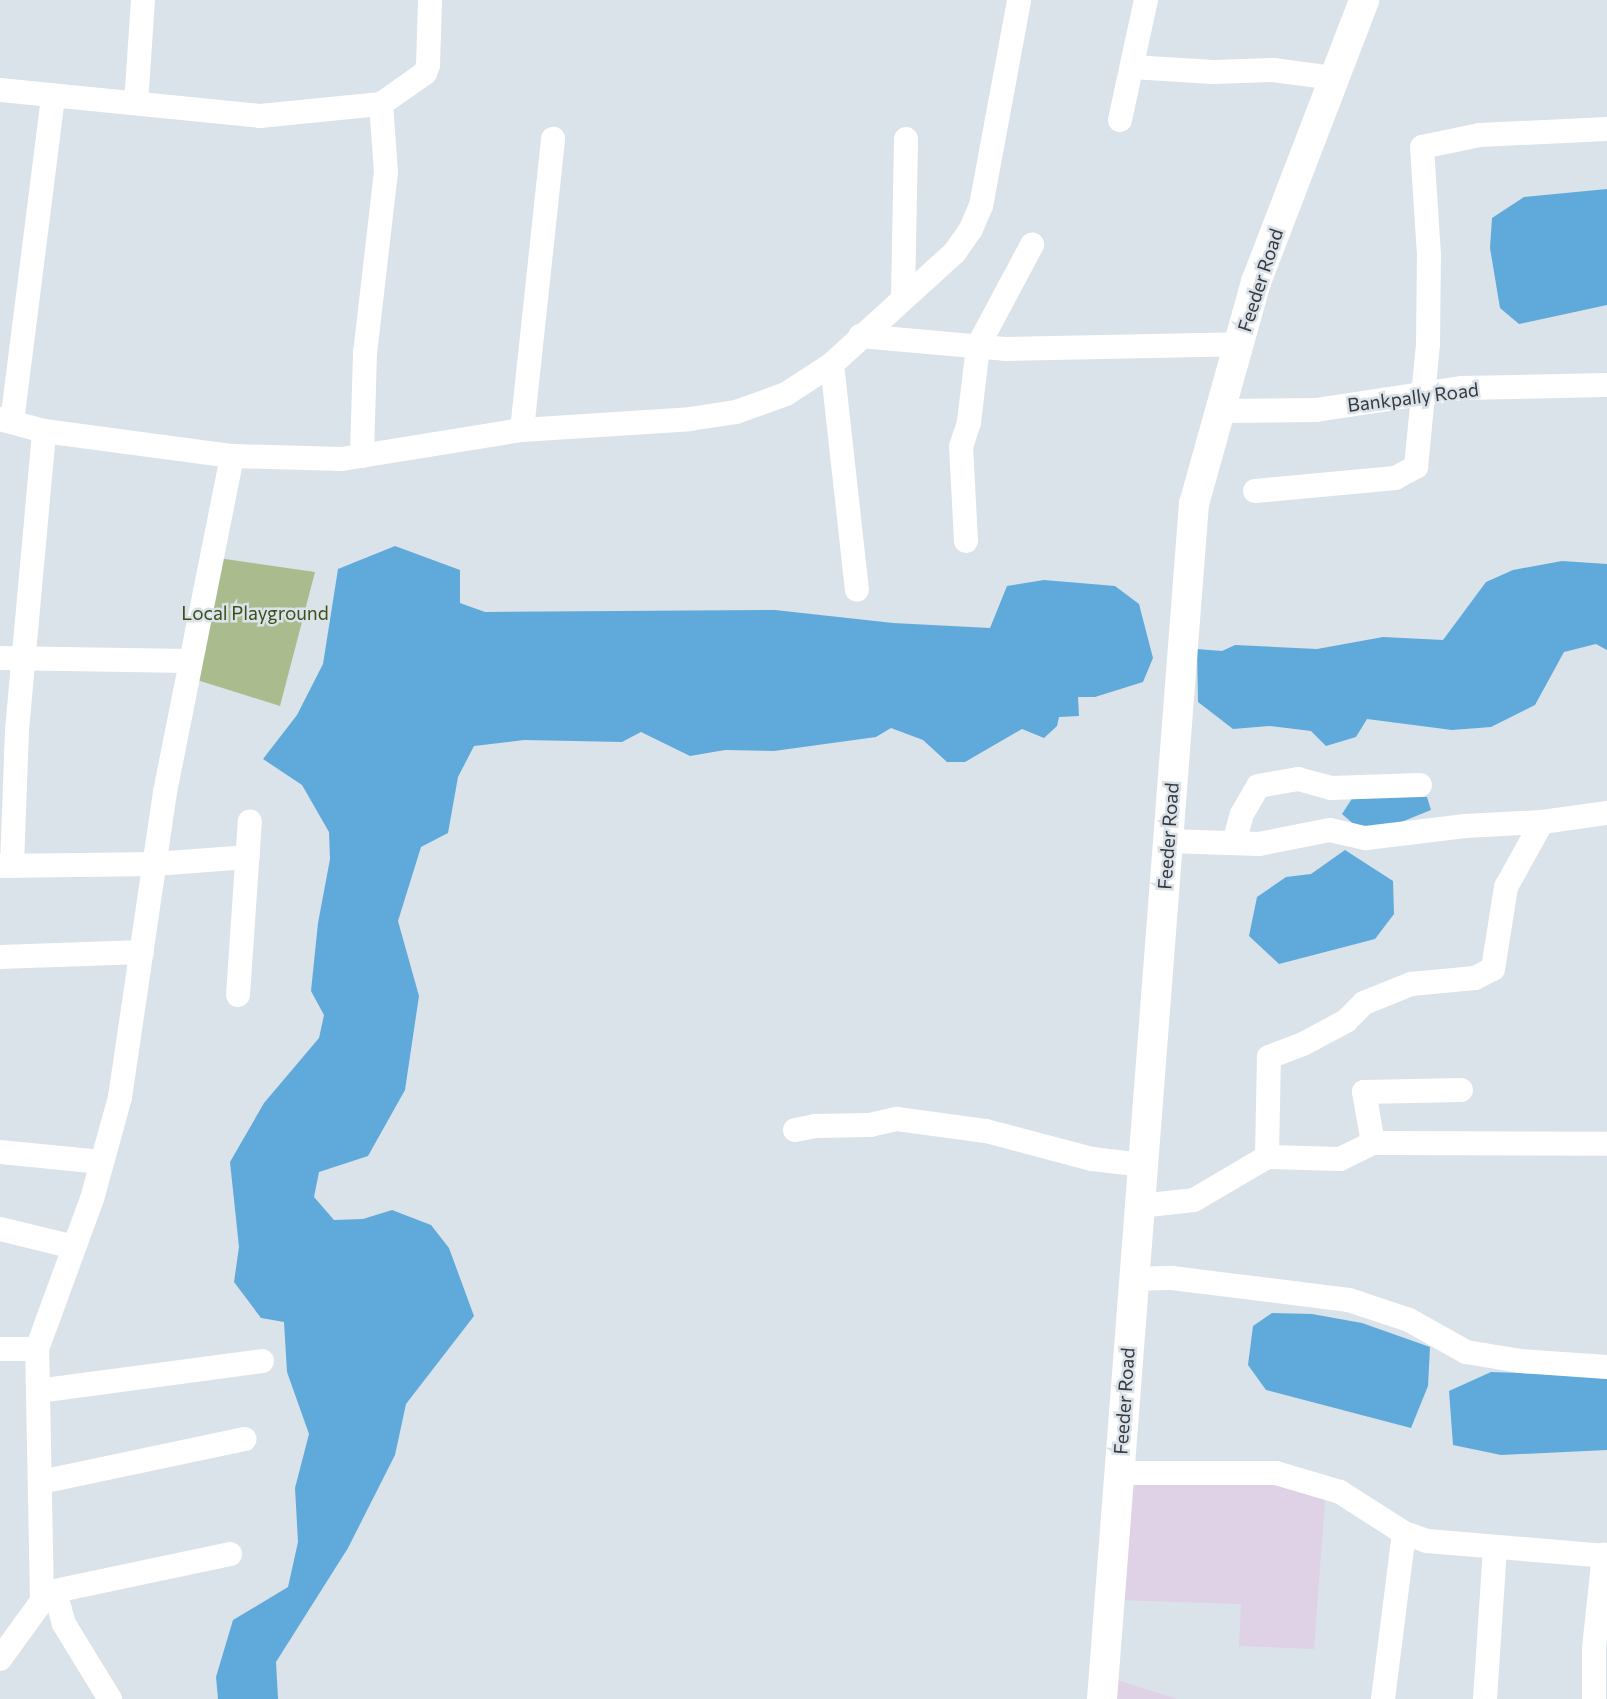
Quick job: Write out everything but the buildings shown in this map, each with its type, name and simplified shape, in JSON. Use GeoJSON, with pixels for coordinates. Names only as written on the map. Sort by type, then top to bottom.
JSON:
{"type":"FeatureCollection","features":[{"type":"Feature","properties":{"kind":"street"},"geometry":{"type":"LineString","coordinates":[[136,103],[143,0]]}},
{"type":"Feature","properties":{"kind":"street"},"geometry":{"type":"LineString","coordinates":[[0,90],[260,116],[381,104],[425,74],[428,65],[430,0]]}},
{"type":"Feature","properties":{"kind":"street"},"geometry":{"type":"LineString","coordinates":[[53,96],[6,421],[44,430],[232,456],[342,459],[522,430],[690,419],[736,412],[786,394],[832,364],[903,296],[956,251],[971,229],[981,206],[1019,0]]}},
{"type":"Feature","properties":{"kind":"street"},"geometry":{"type":"LineString","coordinates":[[1121,120],[1146,0]]}},
{"type":"Feature","properties":{"kind":"street","name":"Feeder Road"},"geometry":{"type":"LineString","coordinates":[[1102,1699],[1194,504],[1256,282],[1364,0]]}},
{"type":"Feature","properties":{"kind":"street"},"geometry":{"type":"LineString","coordinates":[[1132,67],[1213,72],[1273,70],[1334,78]]}},
{"type":"Feature","properties":{"kind":"street"},"geometry":{"type":"LineString","coordinates":[[362,456],[365,353],[386,172],[381,104]]}},
{"type":"Feature","properties":{"kind":"street"},"geometry":{"type":"LineString","coordinates":[[1255,491],[1395,478],[1416,467],[1428,344],[1429,255],[1422,147],[1480,135],[1607,129]]}},
{"type":"Feature","properties":{"kind":"street"},"geometry":{"type":"LineString","coordinates":[[522,430],[553,138]]}},
{"type":"Feature","properties":{"kind":"street"},"geometry":{"type":"LineString","coordinates":[[903,296],[906,139]]}},
{"type":"Feature","properties":{"kind":"street"},"geometry":{"type":"LineString","coordinates":[[966,541],[961,447],[969,422],[978,346],[1032,245]]}},
{"type":"Feature","properties":{"kind":"street"},"geometry":{"type":"LineString","coordinates":[[860,336],[1007,349],[1238,344]]}},
{"type":"Feature","properties":{"kind":"street"},"geometry":{"type":"LineString","coordinates":[[832,364],[857,590]]}},
{"type":"Feature","properties":{"kind":"street","name":"Bankpally Road"},"geometry":{"type":"LineString","coordinates":[[1220,411],[1315,410],[1462,388],[1607,385]]}},
{"type":"Feature","properties":{"kind":"street"},"geometry":{"type":"LineString","coordinates":[[44,430],[6,866],[155,864],[248,857]]}},
{"type":"Feature","properties":{"kind":"street"},"geometry":{"type":"LineString","coordinates":[[110,1699],[49,1596],[41,1482],[37,1349],[102,1162],[120,1097],[189,661],[232,456]]}},
{"type":"Feature","properties":{"kind":"street"},"geometry":{"type":"LineString","coordinates":[[0,658],[189,661]]}},
{"type":"Feature","properties":{"kind":"street"},"geometry":{"type":"LineString","coordinates":[[1234,843],[1242,814],[1258,786],[1298,779],[1331,788],[1420,785]]}},
{"type":"Feature","properties":{"kind":"street"},"geometry":{"type":"LineString","coordinates":[[1167,841],[1259,844],[1330,830],[1366,838],[1465,826],[1542,822],[1607,813]]}},
{"type":"Feature","properties":{"kind":"street"},"geometry":{"type":"LineString","coordinates":[[238,995],[250,821]]}},
{"type":"Feature","properties":{"kind":"street"},"geometry":{"type":"LineString","coordinates":[[1267,1157],[1269,1057],[1303,1044],[1346,1021],[1364,1003],[1411,984],[1475,978],[1493,969],[1506,887],[1542,822]]}},
{"type":"Feature","properties":{"kind":"street"},"geometry":{"type":"LineString","coordinates":[[0,957],[142,951]]}},
{"type":"Feature","properties":{"kind":"street"},"geometry":{"type":"LineString","coordinates":[[1373,1143],[1364,1093],[1461,1090]]}},
{"type":"Feature","properties":{"kind":"street"},"geometry":{"type":"LineString","coordinates":[[795,1130],[815,1126],[870,1125],[897,1119],[985,1131],[1092,1160],[1143,1165]]}},
{"type":"Feature","properties":{"kind":"street"},"geometry":{"type":"LineString","coordinates":[[1139,1206],[1194,1200],[1267,1157],[1339,1159],[1373,1143],[1607,1143]]}},
{"type":"Feature","properties":{"kind":"street"},"geometry":{"type":"LineString","coordinates":[[0,1152],[102,1162]]}},
{"type":"Feature","properties":{"kind":"street"},"geometry":{"type":"LineString","coordinates":[[0,1229],[74,1247]]}},
{"type":"Feature","properties":{"kind":"street"},"geometry":{"type":"LineString","coordinates":[[1133,1279],[1172,1278],[1349,1300],[1409,1320],[1466,1352],[1521,1361],[1607,1367]]}},
{"type":"Feature","properties":{"kind":"street"},"geometry":{"type":"LineString","coordinates":[[0,1349],[37,1349]]}},
{"type":"Feature","properties":{"kind":"street"},"geometry":{"type":"LineString","coordinates":[[38,1391],[262,1362]]}},
{"type":"Feature","properties":{"kind":"street"},"geometry":{"type":"LineString","coordinates":[[41,1482],[245,1439]]}},
{"type":"Feature","properties":{"kind":"street"},"geometry":{"type":"LineString","coordinates":[[1119,1473],[1276,1473],[1340,1492],[1404,1533],[1427,1541],[1606,1555],[1594,1647],[1594,1699]]}},
{"type":"Feature","properties":{"kind":"street"},"geometry":{"type":"LineString","coordinates":[[1383,1699],[1404,1533]]}},
{"type":"Feature","properties":{"kind":"street"},"geometry":{"type":"LineString","coordinates":[[1485,1699],[1495,1547]]}},
{"type":"Feature","properties":{"kind":"street"},"geometry":{"type":"LineString","coordinates":[[0,1660],[49,1596],[230,1554]]}},
{"type":"Feature","properties":{"kind":"shaded area"},"geometry":{"type":"Polygon","coordinates":[[[1123,1480],[1274,1481],[1325,1500],[1314,1649],[1239,1646],[1241,1604],[1114,1600],[1123,1480]]]}},
{"type":"Feature","properties":{"kind":"shaded area"},"geometry":{"type":"Polygon","coordinates":[[[1111,1678],[1177,1699],[1110,1699],[1111,1678]]]}},
{"type":"Feature","properties":{"kind":"green space","name":"Local Playground"},"geometry":{"type":"Polygon","coordinates":[[[218,558],[315,572],[280,706],[194,679],[218,558]]]}},
{"type":"Feature","properties":{"kind":"water"},"geometry":{"type":"Polygon","coordinates":[[[1607,189],[1607,305],[1519,324],[1500,308],[1490,248],[1492,218],[1524,197],[1607,189]]]}},
{"type":"Feature","properties":{"kind":"water"},"geometry":{"type":"Polygon","coordinates":[[[395,546],[460,570],[460,603],[485,612],[775,610],[893,623],[990,628],[1007,586],[1044,580],[1115,586],[1139,604],[1153,658],[1143,682],[1095,697],[1078,697],[1079,716],[1059,717],[1057,726],[1044,738],[1022,729],[965,762],[947,762],[923,740],[891,728],[876,737],[774,751],[725,750],[690,756],[641,732],[622,742],[524,740],[474,746],[458,777],[448,833],[421,847],[398,921],[419,996],[405,1090],[368,1156],[319,1172],[314,1197],[334,1220],[363,1219],[392,1210],[431,1225],[449,1248],[474,1316],[406,1404],[395,1455],[348,1548],[276,1662],[278,1699],[218,1699],[216,1677],[233,1620],[288,1587],[298,1542],[295,1488],[309,1434],[287,1372],[284,1322],[261,1318],[234,1282],[239,1247],[230,1162],[264,1103],[319,1038],[324,1015],[311,991],[318,923],[330,859],[329,832],[302,785],[263,759],[297,715],[323,664],[338,569],[395,546]]]}},
{"type":"Feature","properties":{"kind":"water"},"geometry":{"type":"Polygon","coordinates":[[[1562,561],[1607,564],[1607,650],[1596,644],[1564,652],[1535,705],[1491,727],[1452,730],[1367,719],[1356,737],[1326,746],[1311,731],[1269,726],[1233,729],[1198,702],[1197,649],[1222,651],[1235,645],[1317,649],[1383,637],[1443,640],[1486,582],[1513,570],[1562,561]]]}},
{"type":"Feature","properties":{"kind":"water"},"geometry":{"type":"Polygon","coordinates":[[[1353,797],[1427,797],[1431,810],[1384,829],[1357,827],[1342,814],[1353,797]]]}},
{"type":"Feature","properties":{"kind":"water"},"geometry":{"type":"Polygon","coordinates":[[[1345,850],[1393,881],[1394,914],[1375,939],[1279,964],[1249,936],[1257,897],[1286,877],[1311,874],[1345,850]]]}},
{"type":"Feature","properties":{"kind":"water"},"geometry":{"type":"Polygon","coordinates":[[[1272,1313],[1312,1314],[1362,1323],[1430,1347],[1428,1386],[1411,1428],[1266,1390],[1248,1365],[1253,1326],[1272,1313]]]}},
{"type":"Feature","properties":{"kind":"water"},"geometry":{"type":"Polygon","coordinates":[[[1491,1372],[1607,1376],[1607,1450],[1501,1455],[1453,1445],[1449,1391],[1491,1372]]]}}]}
